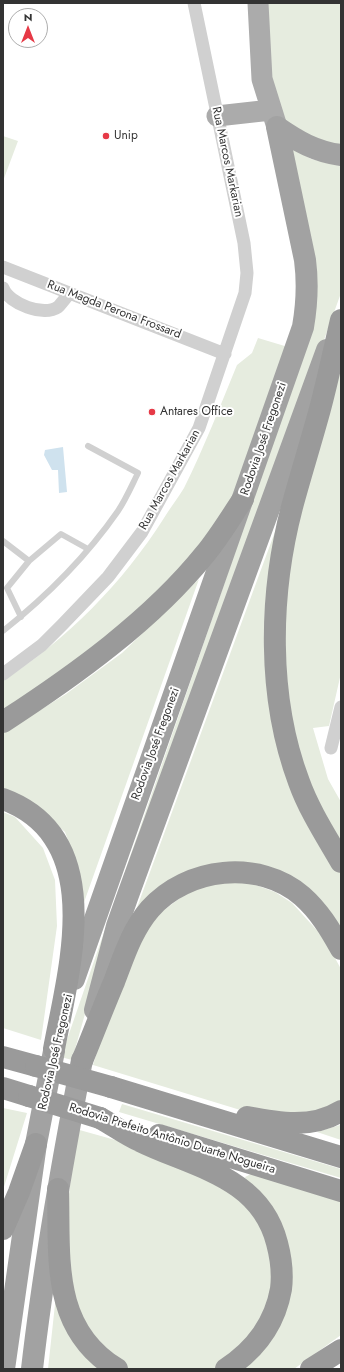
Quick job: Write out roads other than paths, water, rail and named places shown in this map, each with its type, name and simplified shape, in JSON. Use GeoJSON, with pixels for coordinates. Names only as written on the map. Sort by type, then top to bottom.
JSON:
{"type":"FeatureCollection","features":[{"type":"Feature","properties":{"kind":"highway"},"geometry":{"type":"LineString","coordinates":[[274,119],[300,143],[326,154],[341,155]]}},
{"type":"Feature","properties":{"kind":"highway","name":"Rodovia José Fregonezi"},"geometry":{"type":"LineString","coordinates":[[4,1369],[36,1144],[54,1049],[79,960],[244,499],[303,327],[307,305],[308,282],[305,260],[274,119]]}},
{"type":"Feature","properties":{"kind":"highway","name":"Rodovia José Fregonezi"},"geometry":{"type":"LineString","coordinates":[[32,1369],[38,1316],[58,1189],[82,1061],[117,926],[341,311]]}},
{"type":"Feature","properties":{"kind":"highway"},"geometry":{"type":"LineString","coordinates":[[341,320],[321,407],[292,509],[281,560],[275,649],[276,682],[281,719],[295,770],[314,814],[341,862]]}},
{"type":"Feature","properties":{"kind":"highway"},"geometry":{"type":"LineString","coordinates":[[3,722],[43,697],[138,623],[174,589],[206,553],[244,499]]}},
{"type":"Feature","properties":{"kind":"highway"},"geometry":{"type":"LineString","coordinates":[[3,799],[32,814],[49,833],[67,864],[72,887],[74,911],[73,942],[54,1049]]}},
{"type":"Feature","properties":{"kind":"highway"},"geometry":{"type":"LineString","coordinates":[[82,1061],[134,932],[151,908],[174,891],[195,880],[219,873],[243,872],[267,877],[279,882],[300,895],[318,912],[341,949]]}},
{"type":"Feature","properties":{"kind":"highway"},"geometry":{"type":"LineString","coordinates":[[16,1059],[341,1157]]}},
{"type":"Feature","properties":{"kind":"highway","name":"Rodovia Prefeito Antônio Duarte Nogueira"},"geometry":{"type":"LineString","coordinates":[[4,1088],[341,1191]]}},
{"type":"Feature","properties":{"kind":"highway"},"geometry":{"type":"LineString","coordinates":[[146,1098],[281,1122],[306,1123],[330,1117],[341,1112]]}},
{"type":"Feature","properties":{"kind":"highway"},"geometry":{"type":"LineString","coordinates":[[100,1118],[139,1141],[209,1170],[238,1185],[258,1206],[272,1228],[279,1250],[282,1275],[279,1298],[275,1310],[262,1336],[245,1356],[226,1369]]}},
{"type":"Feature","properties":{"kind":"highway"},"geometry":{"type":"LineString","coordinates":[[3,1229],[19,1192],[36,1144]]}},
{"type":"Feature","properties":{"kind":"highway"},"geometry":{"type":"LineString","coordinates":[[58,1189],[60,1264],[64,1298],[70,1317],[84,1341],[102,1359],[116,1369]]}},
{"type":"Feature","properties":{"kind":"highway"},"geometry":{"type":"LineString","coordinates":[[310,1369],[341,1350]]}},
{"type":"Feature","properties":{"kind":"main road"},"geometry":{"type":"LineString","coordinates":[[217,116],[274,119],[262,79],[258,3]]}},
{"type":"Feature","properties":{"kind":"street","name":"Rua Marcos Markarian"},"geometry":{"type":"LineString","coordinates":[[3,674],[42,645],[62,625],[108,577],[142,532],[199,428],[245,293],[247,273],[244,243],[194,3]]}},
{"type":"Feature","properties":{"kind":"street","name":"Rua Magda Perona Frossard"},"geometry":{"type":"LineString","coordinates":[[3,267],[225,354]]}},
{"type":"Feature","properties":{"kind":"street"},"geometry":{"type":"LineString","coordinates":[[3,288],[10,298],[23,306],[42,310],[57,308],[70,293]]}},
{"type":"Feature","properties":{"kind":"street"},"geometry":{"type":"LineString","coordinates":[[331,748],[341,707]]}},
{"type":"Feature","properties":{"kind":"lane"},"geometry":{"type":"LineString","coordinates":[[3,631],[56,586],[88,549],[119,510],[138,473],[88,446]]}},
{"type":"Feature","properties":{"kind":"lane"},"geometry":{"type":"LineString","coordinates":[[21,617],[7,588],[29,561],[61,534],[88,549]]}},
{"type":"Feature","properties":{"kind":"lane"},"geometry":{"type":"LineString","coordinates":[[3,541],[29,561]]}},
{"type":"Feature","properties":{"kind":"water"},"geometry":{"type":"Polygon","coordinates":[[[63,447],[67,492],[59,493],[58,470],[52,470],[44,455],[45,450],[63,447]]]}},
{"type":"Feature","properties":{"kind":"place","name":"Unip"},"geometry":{"type":"Point","coordinates":[106,136]}},
{"type":"Feature","properties":{"kind":"place","name":"Antares Office"},"geometry":{"type":"Point","coordinates":[152,412]}}]}
